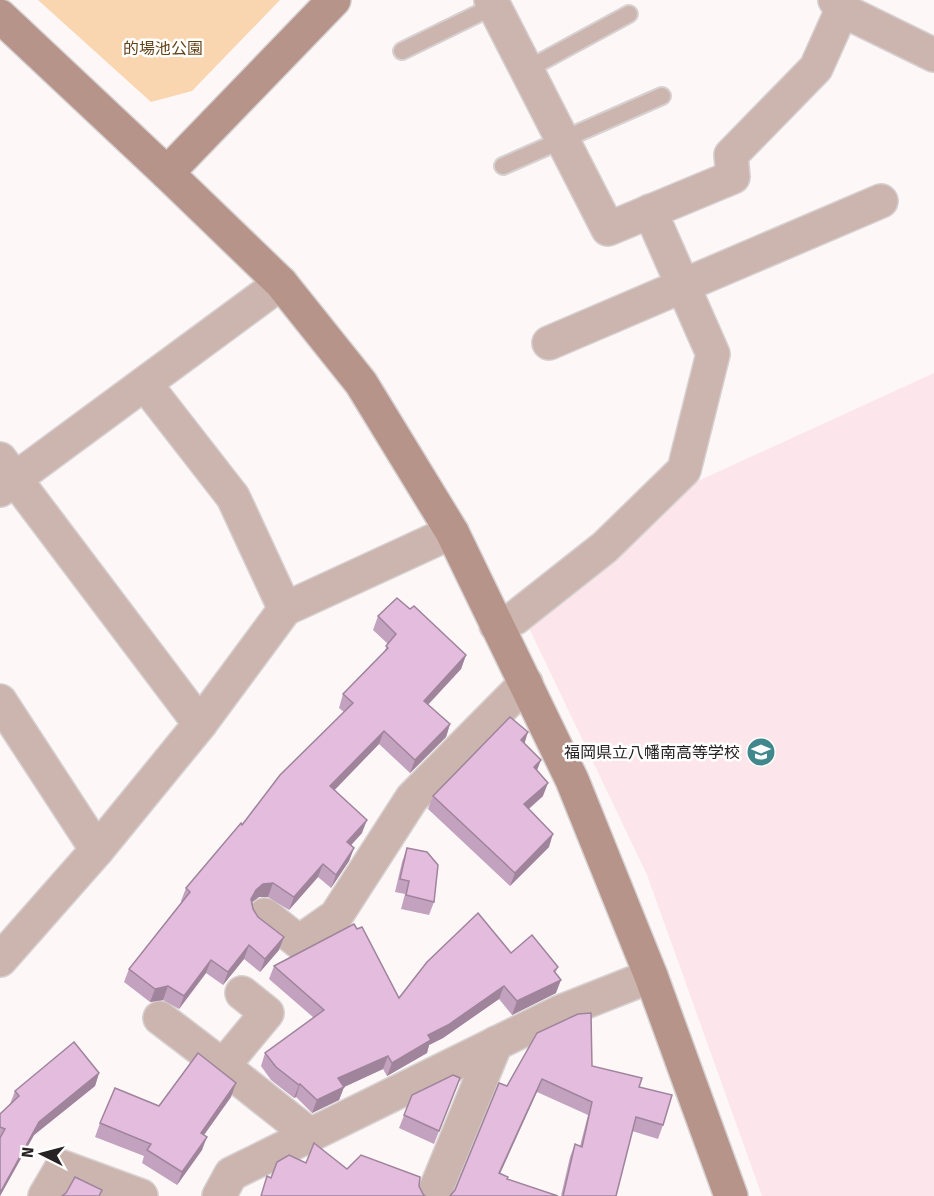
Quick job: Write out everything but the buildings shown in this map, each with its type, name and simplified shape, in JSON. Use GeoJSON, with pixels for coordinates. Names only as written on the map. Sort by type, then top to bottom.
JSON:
{"type":"FeatureCollection","features":[{"type":"Feature","properties":{"kind":"street"},"geometry":{"type":"LineString","coordinates":[[166,172],[334,0]]}},
{"type":"Feature","properties":{"kind":"street"},"geometry":{"type":"LineString","coordinates":[[492,3],[608,229],[733,177],[732,155],[816,68],[839,5],[934,55]]}},
{"type":"Feature","properties":{"kind":"street"},"geometry":{"type":"LineString","coordinates":[[0,16],[281,284],[361,383],[452,532],[572,780],[651,976],[731,1196]]}},
{"type":"Feature","properties":{"kind":"street"},"geometry":{"type":"LineString","coordinates":[[548,345],[881,201]]}},
{"type":"Feature","properties":{"kind":"street"},"geometry":{"type":"LineString","coordinates":[[496,625],[515,618],[605,547],[684,470],[713,354],[650,211]]}},
{"type":"Feature","properties":{"kind":"street"},"geometry":{"type":"LineString","coordinates":[[200,724],[5,476],[145,384],[281,284]]}},
{"type":"Feature","properties":{"kind":"street"},"geometry":{"type":"LineString","coordinates":[[145,384],[233,497],[285,609]]}},
{"type":"Feature","properties":{"kind":"street"},"geometry":{"type":"LineString","coordinates":[[0,960],[98,850],[200,724],[285,609],[452,532]]}},
{"type":"Feature","properties":{"kind":"street"},"geometry":{"type":"LineString","coordinates":[[265,915],[299,942],[336,916],[412,798],[526,683]]}},
{"type":"Feature","properties":{"kind":"street"},"geometry":{"type":"LineString","coordinates":[[0,701],[98,850]]}},
{"type":"Feature","properties":{"kind":"street"},"geometry":{"type":"LineString","coordinates":[[219,1196],[231,1174],[560,1012],[651,976]]}},
{"type":"Feature","properties":{"kind":"street"},"geometry":{"type":"LineString","coordinates":[[223,1066],[267,1013],[242,993]]}},
{"type":"Feature","properties":{"kind":"street"},"geometry":{"type":"LineString","coordinates":[[160,1018],[310,1135]]}},
{"type":"Feature","properties":{"kind":"street"},"geometry":{"type":"LineString","coordinates":[[434,1196],[496,1043]]}},
{"type":"Feature","properties":{"kind":"street"},"geometry":{"type":"LineString","coordinates":[[45,1196],[62,1167],[141,1196]]}},
{"type":"Feature","properties":{"kind":"lane"},"geometry":{"type":"LineString","coordinates":[[402,51],[492,3]]}},
{"type":"Feature","properties":{"kind":"lane"},"geometry":{"type":"LineString","coordinates":[[526,70],[629,14]]}},
{"type":"Feature","properties":{"kind":"lane"},"geometry":{"type":"LineString","coordinates":[[502,166],[662,96]]}},
{"type":"Feature","properties":{"kind":"shaded area","name":"福岡県立八幡南高等学校"},"geometry":{"type":"Polygon","coordinates":[[[934,373],[934,1196],[762,1196],[647,875],[529,628],[622,554],[676,491],[934,373]]]}},
{"type":"Feature","properties":{"kind":"green space","name":"的場池公園"},"geometry":{"type":"Polygon","coordinates":[[[38,0],[280,0],[192,91],[151,102],[38,0]]]}},
{"type":"Feature","properties":{"kind":"place","name":"福岡県立八幡南高等学校"},"geometry":{"type":"Point","coordinates":[761,752]}}]}
